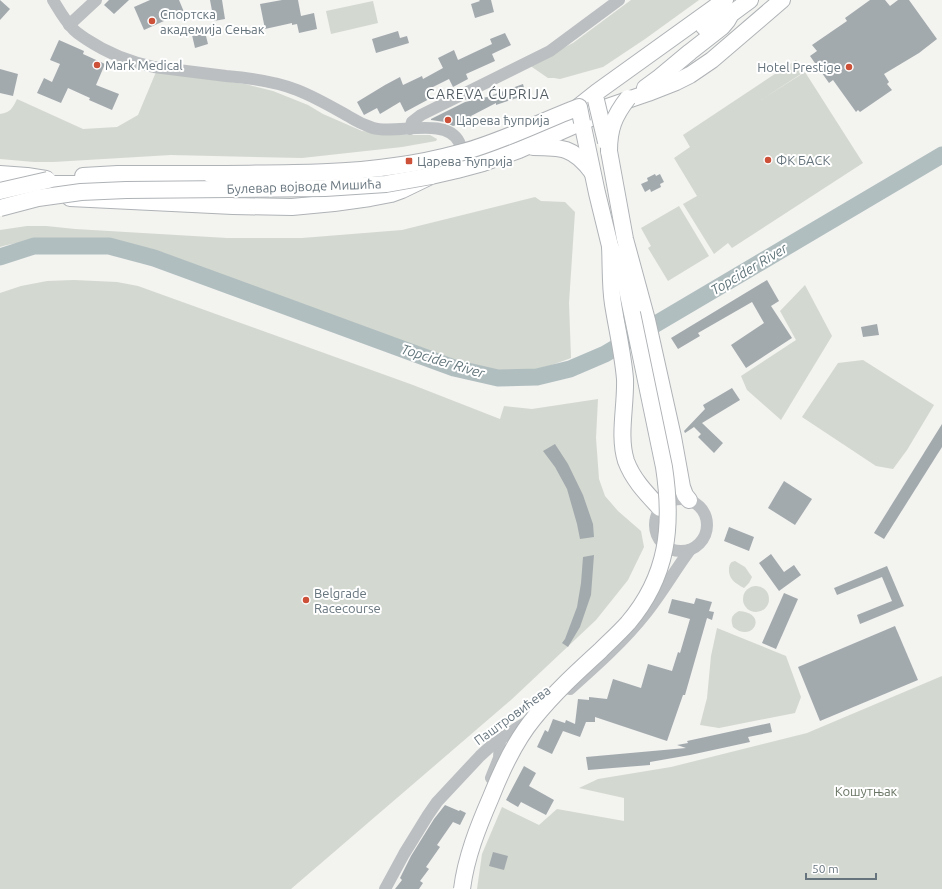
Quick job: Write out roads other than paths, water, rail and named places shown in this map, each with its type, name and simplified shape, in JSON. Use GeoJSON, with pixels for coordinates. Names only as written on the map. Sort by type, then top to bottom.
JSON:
{"type":"FeatureCollection","features":[{"type":"Feature","properties":{"kind":"main road","name":"Булевар војводе Мишића"},"geometry":{"type":"LineString","coordinates":[[598,107],[642,72],[717,18],[724,15],[728,7],[750,0]]}},
{"type":"Feature","properties":{"kind":"main road"},"geometry":{"type":"LineString","coordinates":[[0,184],[61,185],[288,183],[342,181],[402,172],[456,159],[520,138],[559,122],[616,105],[662,88],[690,75],[712,60],[782,0]]}},
{"type":"Feature","properties":{"kind":"main road","name":"Булевар војводе Мишића"},"geometry":{"type":"LineString","coordinates":[[0,208],[38,198],[81,192],[126,190],[325,188],[386,184],[431,176],[483,163],[527,147],[581,114],[628,98],[655,81],[727,21],[728,7]]}},
{"type":"Feature","properties":{"kind":"main road"},"geometry":{"type":"LineString","coordinates":[[559,122],[597,92],[728,7]]}},
{"type":"Feature","properties":{"kind":"main road"},"geometry":{"type":"LineString","coordinates":[[608,151],[609,135],[612,125],[618,112],[628,98]]}},
{"type":"Feature","properties":{"kind":"main road"},"geometry":{"type":"LineString","coordinates":[[462,889],[467,863],[482,819],[503,768],[518,740],[546,704],[631,619],[650,590],[657,575],[664,552],[668,515],[668,495],[665,474],[617,243],[608,151],[598,107]]}},
{"type":"Feature","properties":{"kind":"main road","name":"Булевар војводе Мишића"},"geometry":{"type":"LineString","coordinates":[[0,191],[73,176],[367,170],[435,159],[508,137],[554,117],[581,114]]}},
{"type":"Feature","properties":{"kind":"main road"},"geometry":{"type":"LineString","coordinates":[[581,114],[592,172],[617,243],[647,320],[673,437],[682,487],[689,500]]}},
{"type":"Feature","properties":{"kind":"main road"},"geometry":{"type":"LineString","coordinates":[[527,147],[565,149],[578,156],[592,172]]}},
{"type":"Feature","properties":{"kind":"main road"},"geometry":{"type":"LineString","coordinates":[[0,174],[27,176],[48,180]]}},
{"type":"Feature","properties":{"kind":"main road"},"geometry":{"type":"LineString","coordinates":[[0,184],[18,190],[76,199],[292,207],[348,201],[391,194],[431,176]]}},
{"type":"Feature","properties":{"kind":"main road"},"geometry":{"type":"LineString","coordinates":[[617,243],[612,302],[623,361],[625,396],[623,440],[624,454],[633,476],[660,508]]}},
{"type":"Feature","properties":{"kind":"street"},"geometry":{"type":"LineString","coordinates":[[53,0],[69,25],[75,31],[91,43],[119,57],[139,64],[154,67],[261,80],[279,84],[297,90],[365,125],[379,130],[437,129],[445,131],[455,137],[458,142],[456,159]]}},
{"type":"Feature","properties":{"kind":"street"},"geometry":{"type":"LineString","coordinates":[[69,25],[96,0]]}},
{"type":"Feature","properties":{"kind":"street"},"geometry":{"type":"LineString","coordinates":[[410,129],[412,122],[421,115],[550,51],[619,0]]}},
{"type":"Feature","properties":{"kind":"street"},"geometry":{"type":"LineString","coordinates":[[684,498],[689,500],[701,507],[707,524],[706,533],[703,539],[690,550],[672,550],[664,545],[658,538],[655,530],[657,513],[666,503],[675,499],[684,498]]}},
{"type":"Feature","properties":{"kind":"street","name":"Паштровићева"},"geometry":{"type":"LineString","coordinates":[[658,596],[667,575],[668,567],[664,545]]}},
{"type":"Feature","properties":{"kind":"street","name":"Паштровићева"},"geometry":{"type":"LineString","coordinates":[[385,889],[404,854],[437,802],[492,745],[517,728],[537,717],[559,699],[611,651],[630,632],[646,612],[690,550]]}},
{"type":"Feature","properties":{"kind":"street"},"geometry":{"type":"LineString","coordinates":[[460,862],[499,758],[500,740]]}},
{"type":"Feature","properties":{"kind":"waterway","name":"Topcider River"},"geometry":{"type":"LineString","coordinates":[[0,257],[34,246],[109,246],[154,258],[454,368],[498,378],[537,377],[570,369],[605,354],[942,155]]}},
{"type":"Feature","properties":{"kind":"place","name":"Спортска академија Сењак"},"geometry":{"type":"Point","coordinates":[152,21]}},
{"type":"Feature","properties":{"kind":"place","name":"Mark Medical"},"geometry":{"type":"Point","coordinates":[97,65]}},
{"type":"Feature","properties":{"kind":"place","name":"Hotel Prestige"},"geometry":{"type":"Point","coordinates":[849,67]}},
{"type":"Feature","properties":{"kind":"place","name":"Царева ћуприја"},"geometry":{"type":"Point","coordinates":[448,120]}},
{"type":"Feature","properties":{"kind":"place","name":"ФК БАСК"},"geometry":{"type":"Point","coordinates":[768,160]}},
{"type":"Feature","properties":{"kind":"place","name":"Царева Ћуприја"},"geometry":{"type":"Point","coordinates":[409,161]}},
{"type":"Feature","properties":{"kind":"place","name":"Belgrade Racecourse"},"geometry":{"type":"Point","coordinates":[306,600]}},
{"type":"Feature","properties":{"kind":"district","name":"CAREVA ĆUPRIJA"},"geometry":{"type":"Point","coordinates":[488,94]}},
{"type":"Feature","properties":{"kind":"park label","name":"Кошутњак"},"geometry":{"type":"Point","coordinates":[866,791]}}]}
